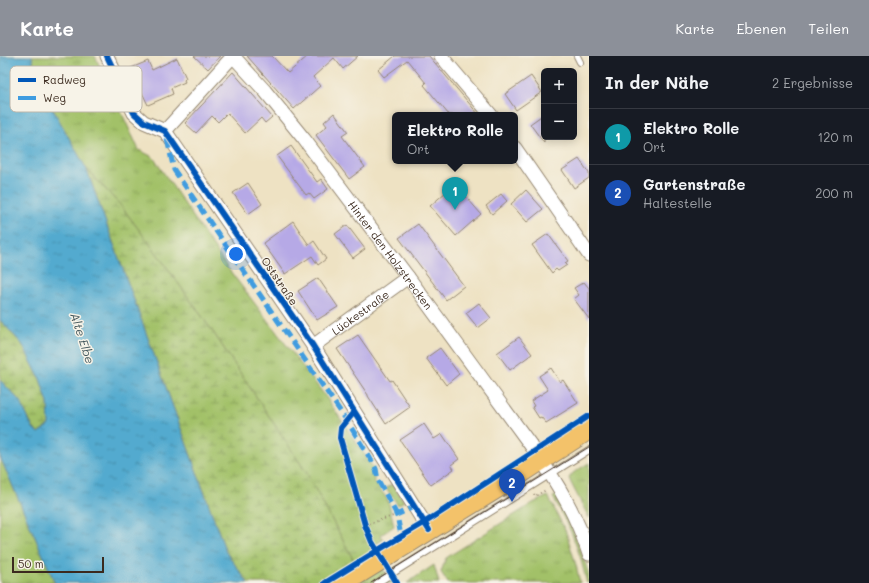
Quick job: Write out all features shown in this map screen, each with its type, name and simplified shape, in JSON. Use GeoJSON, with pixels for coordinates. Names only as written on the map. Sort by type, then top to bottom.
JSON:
{"type":"FeatureCollection","features":[{"type":"Feature","properties":{"kind":"main road"},"geometry":{"type":"LineString","coordinates":[[343,583],[395,561],[429,530],[546,467],[589,429]]}},
{"type":"Feature","properties":{"kind":"street"},"geometry":{"type":"LineString","coordinates":[[107,56],[112,66]]}},
{"type":"Feature","properties":{"kind":"street"},"geometry":{"type":"LineString","coordinates":[[134,112],[144,122],[165,131],[233,56]]}},
{"type":"Feature","properties":{"kind":"street","name":"Hinter den Holzstrecken"},"geometry":{"type":"LineString","coordinates":[[233,56],[300,133],[408,277],[546,467],[564,496],[577,522],[584,537],[589,554]]}},
{"type":"Feature","properties":{"kind":"street"},"geometry":{"type":"LineString","coordinates":[[441,56],[488,112]]}},
{"type":"Feature","properties":{"kind":"street","name":"Oststraße"},"geometry":{"type":"LineString","coordinates":[[165,131],[313,346],[429,530]]}},
{"type":"Feature","properties":{"kind":"street"},"geometry":{"type":"LineString","coordinates":[[518,152],[588,252]]}},
{"type":"Feature","properties":{"kind":"street","name":"Lückestraße"},"geometry":{"type":"LineString","coordinates":[[313,346],[408,277]]}},
{"type":"Feature","properties":{"kind":"lane"},"geometry":{"type":"LineString","coordinates":[[377,583],[395,561],[546,467],[589,450]]}},
{"type":"Feature","properties":{"kind":"path"},"geometry":{"type":"LineString","coordinates":[[535,496],[550,487]]}},
{"type":"Feature","properties":{"kind":"path"},"geometry":{"type":"LineString","coordinates":[[365,525],[393,516]]}},
{"type":"Feature","properties":{"kind":"green space"},"geometry":{"type":"Polygon","coordinates":[[[32,56],[95,56],[100,66],[34,66],[32,56]]]}},
{"type":"Feature","properties":{"kind":"green space"},"geometry":{"type":"Polygon","coordinates":[[[54,112],[121,112],[139,150],[153,157],[227,267],[326,397],[374,469],[374,481],[388,500],[394,526],[381,535],[383,540],[370,548],[374,557],[393,583],[366,583],[306,472],[213,332],[121,206],[86,168],[54,112]]]}},
{"type":"Feature","properties":{"kind":"green space"},"geometry":{"type":"Polygon","coordinates":[[[86,168],[121,206],[213,332],[306,472],[366,583],[248,583],[226,552],[86,168]]]}},
{"type":"Feature","properties":{"kind":"green space"},"geometry":{"type":"Polygon","coordinates":[[[0,320],[22,344],[40,379],[48,403],[49,425],[38,433],[33,428],[20,401],[0,380],[0,320]]]}},
{"type":"Feature","properties":{"kind":"green space"},"geometry":{"type":"Polygon","coordinates":[[[0,457],[55,583],[0,583],[0,457]]]}},
{"type":"Feature","properties":{"kind":"green space"},"geometry":{"type":"Polygon","coordinates":[[[589,463],[589,518],[569,478],[573,473],[589,463]]]}},
{"type":"Feature","properties":{"kind":"green space"},"geometry":{"type":"Polygon","coordinates":[[[392,484],[404,501],[398,505],[386,488],[392,484]]]}},
{"type":"Feature","properties":{"kind":"green space"},"geometry":{"type":"Polygon","coordinates":[[[557,495],[580,548],[587,569],[589,583],[587,583],[580,556],[572,534],[553,497],[557,495]]]}},
{"type":"Feature","properties":{"kind":"green space"},"geometry":{"type":"Polygon","coordinates":[[[548,496],[566,532],[580,583],[448,583],[441,572],[446,558],[533,503],[548,496]]]}},
{"type":"Feature","properties":{"kind":"green space"},"geometry":{"type":"Polygon","coordinates":[[[434,565],[439,583],[407,583],[434,565]]]}},
{"type":"Feature","properties":{"kind":"water","name":"Alte Elbe"},"geometry":{"type":"Polygon","coordinates":[[[0,56],[32,56],[34,66],[10,66],[10,112],[54,112],[86,168],[226,552],[248,583],[55,583],[0,457],[0,380],[20,401],[33,428],[38,433],[49,425],[48,403],[40,379],[22,344],[0,320],[0,56]]]}},
{"type":"Feature","properties":{"kind":"building"},"geometry":{"type":"Polygon","coordinates":[[[194,56],[220,56],[208,69],[194,56]]]}},
{"type":"Feature","properties":{"kind":"building"},"geometry":{"type":"Polygon","coordinates":[[[247,56],[272,56],[288,73],[308,56],[358,56],[343,69],[334,58],[313,77],[320,86],[294,109],[247,56]]]}},
{"type":"Feature","properties":{"kind":"building"},"geometry":{"type":"Polygon","coordinates":[[[395,56],[429,56],[476,112],[446,112],[424,85],[426,83],[407,60],[384,77],[378,70],[395,56]]]}},
{"type":"Feature","properties":{"kind":"building"},"geometry":{"type":"Polygon","coordinates":[[[177,58],[186,78],[184,80],[185,82],[171,88],[173,94],[148,105],[142,92],[142,66],[136,66],[148,61],[152,70],[177,58]]]}},
{"type":"Feature","properties":{"kind":"building"},"geometry":{"type":"Polygon","coordinates":[[[233,72],[272,117],[265,123],[261,118],[245,133],[227,113],[218,122],[212,116],[196,133],[185,123],[233,72]]]}},
{"type":"Feature","properties":{"kind":"building"},"geometry":{"type":"Polygon","coordinates":[[[531,76],[541,91],[541,93],[516,110],[505,94],[531,76]]]}},
{"type":"Feature","properties":{"kind":"building"},"geometry":{"type":"Polygon","coordinates":[[[334,113],[348,132],[342,136],[365,167],[349,179],[316,135],[327,126],[324,122],[334,113]]]}},
{"type":"Feature","properties":{"kind":"building"},"geometry":{"type":"Polygon","coordinates":[[[541,116],[541,139],[530,124],[541,116]]]}},
{"type":"Feature","properties":{"kind":"building"},"geometry":{"type":"Polygon","coordinates":[[[291,146],[317,182],[321,179],[328,189],[314,199],[309,193],[306,195],[277,156],[291,146]]]}},
{"type":"Feature","properties":{"kind":"building"},"geometry":{"type":"Polygon","coordinates":[[[579,159],[589,173],[589,178],[574,188],[562,170],[579,159]]]}},
{"type":"Feature","properties":{"kind":"building"},"geometry":{"type":"Polygon","coordinates":[[[248,183],[262,204],[248,214],[233,193],[248,183]]]}},
{"type":"Feature","properties":{"kind":"building"},"geometry":{"type":"Polygon","coordinates":[[[455,184],[481,214],[456,236],[430,206],[455,184]]]}},
{"type":"Feature","properties":{"kind":"building"},"geometry":{"type":"Polygon","coordinates":[[[526,190],[543,209],[527,222],[511,204],[526,190]]]}},
{"type":"Feature","properties":{"kind":"building"},"geometry":{"type":"Polygon","coordinates":[[[501,194],[507,201],[492,214],[486,206],[501,194]]]}},
{"type":"Feature","properties":{"kind":"building"},"geometry":{"type":"Polygon","coordinates":[[[293,221],[309,245],[314,241],[326,259],[318,265],[312,256],[285,274],[263,243],[293,221]]]}},
{"type":"Feature","properties":{"kind":"building"},"geometry":{"type":"Polygon","coordinates":[[[418,224],[464,286],[446,300],[399,238],[418,224]]]}},
{"type":"Feature","properties":{"kind":"building"},"geometry":{"type":"Polygon","coordinates":[[[347,225],[365,249],[353,258],[335,234],[347,225]]]}},
{"type":"Feature","properties":{"kind":"building"},"geometry":{"type":"Polygon","coordinates":[[[548,234],[568,261],[565,263],[567,265],[558,271],[556,269],[552,273],[532,245],[548,234]]]}},
{"type":"Feature","properties":{"kind":"building"},"geometry":{"type":"Polygon","coordinates":[[[318,278],[338,307],[317,320],[298,291],[318,278]]]}},
{"type":"Feature","properties":{"kind":"building"},"geometry":{"type":"Polygon","coordinates":[[[584,282],[589,288],[589,319],[574,299],[579,295],[574,288],[584,282]]]}},
{"type":"Feature","properties":{"kind":"building"},"geometry":{"type":"Polygon","coordinates":[[[479,303],[491,318],[478,328],[466,313],[479,303]]]}},
{"type":"Feature","properties":{"kind":"building"},"geometry":{"type":"Polygon","coordinates":[[[358,335],[390,381],[392,380],[410,407],[386,424],[337,349],[358,335]]]}},
{"type":"Feature","properties":{"kind":"building"},"geometry":{"type":"Polygon","coordinates":[[[519,337],[532,354],[510,370],[497,353],[519,337]]]}},
{"type":"Feature","properties":{"kind":"building"},"geometry":{"type":"Polygon","coordinates":[[[440,348],[459,374],[446,385],[426,358],[440,348]]]}},
{"type":"Feature","properties":{"kind":"building"},"geometry":{"type":"Polygon","coordinates":[[[551,368],[560,382],[563,380],[578,403],[546,423],[541,417],[539,418],[532,407],[534,406],[531,401],[548,390],[539,376],[551,368]]]}},
{"type":"Feature","properties":{"kind":"building"},"geometry":{"type":"Polygon","coordinates":[[[424,424],[434,439],[442,434],[459,459],[451,465],[454,469],[431,485],[400,440],[424,424]]]}},
{"type":"Feature","properties":{"kind":"tram line"},"geometry":{"type":"LineString","coordinates":[[371,583],[589,447]]}},
{"type":"Feature","properties":{"kind":"marked path"},"geometry":{"type":"LineString","coordinates":[[167,139],[174,170],[347,421],[373,463],[378,480],[397,515],[401,536]]}},
{"type":"Feature","properties":{"kind":"marked path"},"geometry":{"type":"LineString","coordinates":[[394,516],[414,507]]}},
{"type":"Feature","properties":{"kind":"cycle path"},"geometry":{"type":"LineString","coordinates":[[107,56],[112,66]]}},
{"type":"Feature","properties":{"kind":"cycle path"},"geometry":{"type":"LineString","coordinates":[[134,112],[144,122],[165,131],[313,346],[429,530]]}},
{"type":"Feature","properties":{"kind":"cycle path"},"geometry":{"type":"LineString","coordinates":[[354,412],[341,428],[340,438],[365,525],[372,542],[397,583]]}},
{"type":"Feature","properties":{"kind":"cycle path"},"geometry":{"type":"LineString","coordinates":[[325,583],[424,523],[589,416]]}},
{"type":"Feature","properties":{"kind":"place","name":"Elektro Rolle"},"geometry":{"type":"Point","coordinates":[455,210]}},
{"type":"Feature","properties":{"kind":"place","name":"Gartenstraße"},"geometry":{"type":"Point","coordinates":[512,502]}}]}
